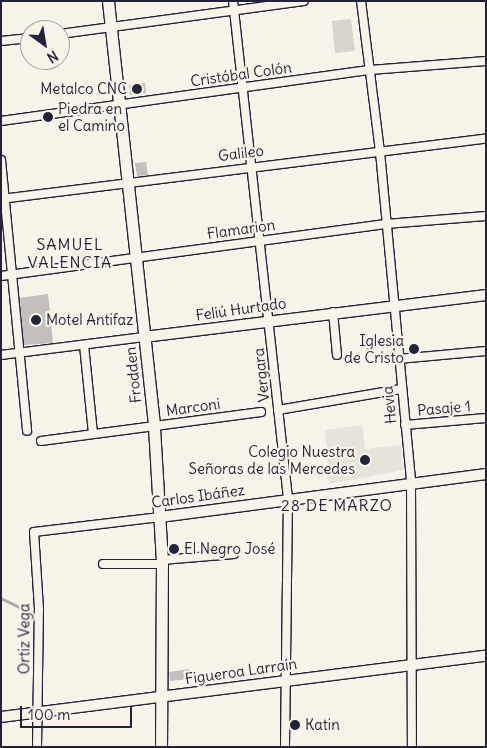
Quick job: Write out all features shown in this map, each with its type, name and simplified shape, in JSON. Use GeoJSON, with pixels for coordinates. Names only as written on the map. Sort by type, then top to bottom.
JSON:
{"type":"FeatureCollection","features":[{"type":"Feature","properties":{"kind":"main road","name":"Frodden"},"geometry":{"type":"LineString","coordinates":[[108,1],[154,427],[162,562],[161,747]]}},
{"type":"Feature","properties":{"kind":"street","name":"Vergara"},"geometry":{"type":"LineString","coordinates":[[233,1],[288,498],[285,747]]}},
{"type":"Feature","properties":{"kind":"street"},"geometry":{"type":"LineString","coordinates":[[70,33],[304,1]]}},
{"type":"Feature","properties":{"kind":"street","name":"Hevia"},"geometry":{"type":"LineString","coordinates":[[361,1],[380,152],[411,482],[409,663],[412,747]]}},
{"type":"Feature","properties":{"kind":"street"},"geometry":{"type":"LineString","coordinates":[[1,42],[20,39]]}},
{"type":"Feature","properties":{"kind":"street","name":"Cristóbal Colón"},"geometry":{"type":"LineString","coordinates":[[1,121],[120,106],[243,86],[370,70],[486,61]]}},
{"type":"Feature","properties":{"kind":"street","name":"Galileo"},"geometry":{"type":"LineString","coordinates":[[3,199],[252,165],[486,139]]}},
{"type":"Feature","properties":{"kind":"street"},"geometry":{"type":"LineString","coordinates":[[1,160],[3,199],[14,274],[19,353],[27,431]]}},
{"type":"Feature","properties":{"kind":"street","name":"Flamarion"},"geometry":{"type":"LineString","coordinates":[[1,276],[386,224],[486,216]]}},
{"type":"Feature","properties":{"kind":"street","name":"Feliú Hurtado"},"geometry":{"type":"LineString","coordinates":[[1,355],[269,319],[486,295]]}},
{"type":"Feature","properties":{"kind":"street"},"geometry":{"type":"LineString","coordinates":[[333,312],[337,356]]}},
{"type":"Feature","properties":{"kind":"street"},"geometry":{"type":"LineString","coordinates":[[84,345],[93,434]]}},
{"type":"Feature","properties":{"kind":"street"},"geometry":{"type":"LineString","coordinates":[[398,359],[486,351]]}},
{"type":"Feature","properties":{"kind":"street"},"geometry":{"type":"LineString","coordinates":[[278,410],[401,389]]}},
{"type":"Feature","properties":{"kind":"street","name":"Marconi"},"geometry":{"type":"LineString","coordinates":[[41,440],[260,412]]}},
{"type":"Feature","properties":{"kind":"street","name":"Pasaje 1"},"geometry":{"type":"LineString","coordinates":[[405,425],[486,418]]}},
{"type":"Feature","properties":{"kind":"street","name":"Carlos Ibáñez"},"geometry":{"type":"LineString","coordinates":[[34,532],[411,482],[486,474]]}},
{"type":"Feature","properties":{"kind":"street","name":"Ortiz Vega"},"geometry":{"type":"LineString","coordinates":[[34,532],[39,609],[37,747]]}},
{"type":"Feature","properties":{"kind":"street"},"geometry":{"type":"LineString","coordinates":[[103,564],[162,562],[234,554]]}},
{"type":"Feature","properties":{"kind":"street","name":"Figueroa Larraín"},"geometry":{"type":"LineString","coordinates":[[1,717],[409,663],[486,656]]}},
{"type":"Feature","properties":{"kind":"shaded area"},"geometry":{"type":"Polygon","coordinates":[[[351,19],[355,51],[335,53],[332,21],[351,19]]]}},
{"type":"Feature","properties":{"kind":"shaded area","name":"Colegio Nuestra Señoras de las Mercedes"},"geometry":{"type":"Polygon","coordinates":[[[362,425],[365,449],[401,445],[403,470],[329,484],[325,430],[362,425]]]}},
{"type":"Feature","properties":{"kind":"building","name":"Metalco CNC"},"geometry":{"type":"Polygon","coordinates":[[[145,83],[146,93],[130,95],[129,85],[145,83]]]}},
{"type":"Feature","properties":{"kind":"building"},"geometry":{"type":"Polygon","coordinates":[[[146,162],[148,175],[137,176],[135,163],[146,162]]]}},
{"type":"Feature","properties":{"kind":"building","name":"Motel Antifaz"},"geometry":{"type":"Polygon","coordinates":[[[48,294],[53,343],[24,345],[20,298],[48,294]]]}},
{"type":"Feature","properties":{"kind":"building"},"geometry":{"type":"Polygon","coordinates":[[[189,669],[190,679],[170,681],[169,672],[189,669]]]}},
{"type":"Feature","properties":{"kind":"waterway"},"geometry":{"type":"LineString","coordinates":[[1,598],[32,613]]}},
{"type":"Feature","properties":{"kind":"place","name":"Metalco CNC"},"geometry":{"type":"Point","coordinates":[137,89]}},
{"type":"Feature","properties":{"kind":"place","name":"Piedra en el Camino"},"geometry":{"type":"Point","coordinates":[48,117]}},
{"type":"Feature","properties":{"kind":"place","name":"Motel Antifaz"},"geometry":{"type":"Point","coordinates":[36,320]}},
{"type":"Feature","properties":{"kind":"place","name":"Iglesia de Cristo"},"geometry":{"type":"Point","coordinates":[414,349]}},
{"type":"Feature","properties":{"kind":"place","name":"Colegio Nuestra Señoras de las Mercedes"},"geometry":{"type":"Point","coordinates":[365,460]}},
{"type":"Feature","properties":{"kind":"place","name":"El Negro José"},"geometry":{"type":"Point","coordinates":[174,549]}},
{"type":"Feature","properties":{"kind":"place","name":"Katin"},"geometry":{"type":"Point","coordinates":[295,725]}},
{"type":"Feature","properties":{"kind":"district","name":"SAMUEL VALENCIA"},"geometry":{"type":"Point","coordinates":[70,253]}},
{"type":"Feature","properties":{"kind":"district","name":"28 DE MARZO"},"geometry":{"type":"Point","coordinates":[337,505]}}]}
